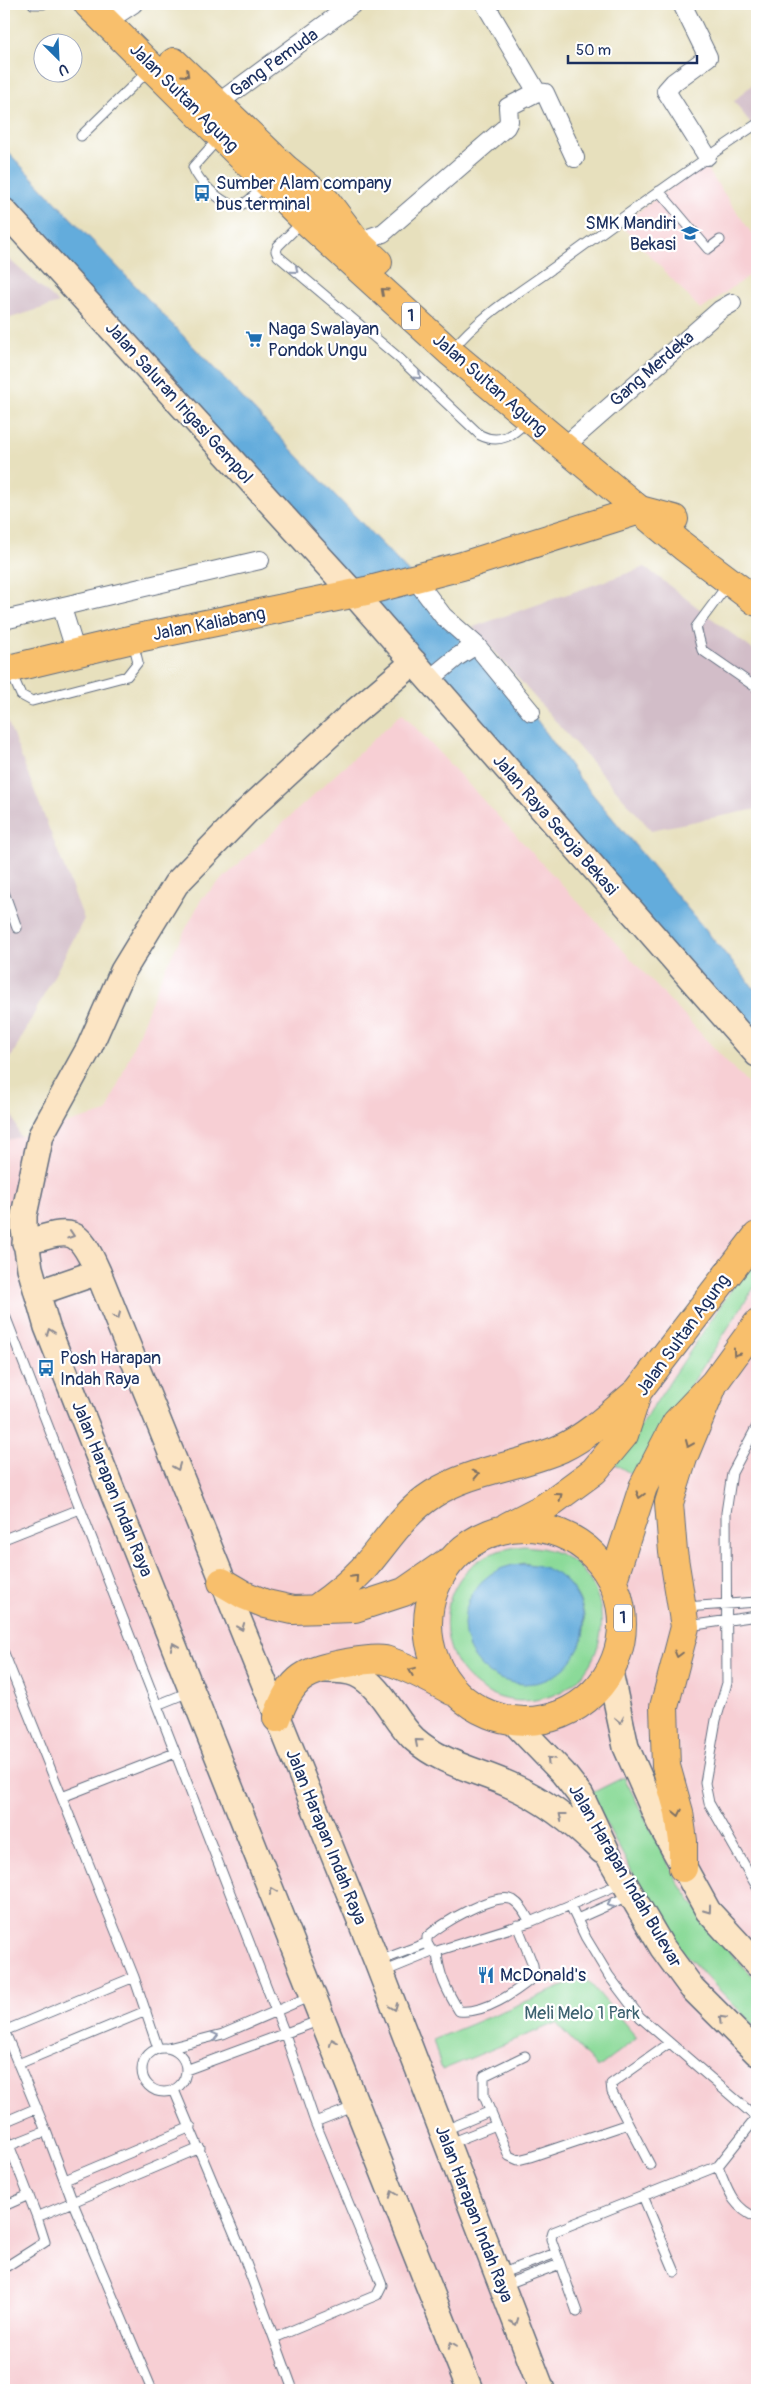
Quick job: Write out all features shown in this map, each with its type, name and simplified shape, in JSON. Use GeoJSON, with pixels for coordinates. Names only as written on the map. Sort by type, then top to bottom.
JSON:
{"type":"FeatureCollection","features":[{"type":"Feature","properties":{"kind":"main road","name":"Jalan Sultan Agung"},"geometry":{"type":"LineString","coordinates":[[88,4],[225,119]]}},
{"type":"Feature","properties":{"kind":"main road","name":"Jalan Sultan Agung"},"geometry":{"type":"LineString","coordinates":[[123,7],[277,176],[456,345],[674,519],[757,582]]}},
{"type":"Feature","properties":{"kind":"main road","name":"Jalan Sultan Agung"},"geometry":{"type":"LineString","coordinates":[[315,210],[357,242],[529,420],[684,547],[757,602]]}},
{"type":"Feature","properties":{"kind":"main road","name":"Jalan Kaliabang"},"geometry":{"type":"LineString","coordinates":[[7,669],[133,639],[360,593],[415,579],[640,510]]}},
{"type":"Feature","properties":{"kind":"main road"},"geometry":{"type":"LineString","coordinates":[[640,510],[674,519]]}},
{"type":"Feature","properties":{"kind":"main road","name":"Jalan Sultan Agung"},"geometry":{"type":"LineString","coordinates":[[502,1529],[545,1507],[594,1471],[624,1436],[638,1391],[757,1236]]}},
{"type":"Feature","properties":{"kind":"main road","name":"1"},"geometry":{"type":"LineString","coordinates":[[613,1580],[643,1487],[676,1423],[714,1383],[757,1324]]}},
{"type":"Feature","properties":{"kind":"main road"},"geometry":{"type":"LineString","coordinates":[[683,1868],[683,1840],[679,1812],[666,1766],[663,1717],[684,1617],[673,1552],[669,1503],[683,1458],[714,1383]]}},
{"type":"Feature","properties":{"kind":"main road"},"geometry":{"type":"LineString","coordinates":[[317,1608],[347,1586],[407,1514],[433,1494],[468,1476],[501,1468],[560,1449],[585,1435],[638,1391]]}},
{"type":"Feature","properties":{"kind":"main road","name":"1"},"geometry":{"type":"LineString","coordinates":[[532,1526],[565,1534],[593,1552],[613,1580],[621,1602],[623,1626],[620,1650],[610,1672],[593,1694],[569,1711],[542,1720],[513,1721],[482,1712],[455,1693],[436,1666],[428,1640],[428,1612],[435,1586],[454,1557],[474,1540],[502,1529],[532,1526]]}},
{"type":"Feature","properties":{"kind":"main road"},"geometry":{"type":"LineString","coordinates":[[222,1582],[244,1595],[266,1604],[293,1610],[355,1608],[404,1592],[454,1557]]}},
{"type":"Feature","properties":{"kind":"main road"},"geometry":{"type":"LineString","coordinates":[[277,1718],[284,1698],[309,1672],[355,1661],[384,1660],[429,1678],[455,1693]]}},
{"type":"Feature","properties":{"kind":"street","name":"Gang Pemuda"},"geometry":{"type":"LineString","coordinates":[[225,119],[353,4]]}},
{"type":"Feature","properties":{"kind":"street"},"geometry":{"type":"LineString","coordinates":[[485,4],[536,92]]}},
{"type":"Feature","properties":{"kind":"street"},"geometry":{"type":"LineString","coordinates":[[682,4],[708,57],[674,82],[666,91],[707,156]]}},
{"type":"Feature","properties":{"kind":"street"},"geometry":{"type":"LineString","coordinates":[[357,242],[384,233],[506,127],[509,121],[508,107],[536,92],[545,93],[574,158]]}},
{"type":"Feature","properties":{"kind":"street","name":"Jalan Saluran Irigasi Gempol"},"geometry":{"type":"LineString","coordinates":[[4,211],[360,593]]}},
{"type":"Feature","properties":{"kind":"street","name":"Gang Merdeka"},"geometry":{"type":"LineString","coordinates":[[574,438],[720,310],[732,303]]}},
{"type":"Feature","properties":{"kind":"street"},"geometry":{"type":"LineString","coordinates":[[4,620],[62,608],[260,560]]}},
{"type":"Feature","properties":{"kind":"street"},"geometry":{"type":"LineString","coordinates":[[415,579],[443,616],[476,646],[531,712]]}},
{"type":"Feature","properties":{"kind":"street","name":"Jalan Raya Seroja Bekasi"},"geometry":{"type":"LineString","coordinates":[[360,593],[426,673],[757,1054]]}},
{"type":"Feature","properties":{"kind":"street"},"geometry":{"type":"LineString","coordinates":[[62,608],[76,653]]}},
{"type":"Feature","properties":{"kind":"street"},"geometry":{"type":"LineString","coordinates":[[426,673],[476,646]]}},
{"type":"Feature","properties":{"kind":"street","name":"Jalan Harapan Indah Raya"},"geometry":{"type":"LineString","coordinates":[[426,673],[351,715],[266,792],[176,884],[123,971],[90,1048],[41,1135],[24,1215],[25,1242],[37,1293],[54,1345],[324,2019],[470,2390]]}},
{"type":"Feature","properties":{"kind":"street","name":"Jalan Harapan Indah Raya"},"geometry":{"type":"LineString","coordinates":[[25,1242],[59,1233],[75,1235],[88,1249],[379,1968],[542,2390]]}},
{"type":"Feature","properties":{"kind":"street"},"geometry":{"type":"LineString","coordinates":[[37,1293],[98,1272]]}},
{"type":"Feature","properties":{"kind":"street"},"geometry":{"type":"LineString","coordinates":[[316,1669],[356,1673],[369,1683],[413,1738],[428,1751],[443,1760],[511,1785],[553,1809],[587,1836],[611,1860]]}},
{"type":"Feature","properties":{"kind":"street"},"geometry":{"type":"LineString","coordinates":[[610,1672],[626,1747],[659,1822],[708,1911],[757,1964]]}},
{"type":"Feature","properties":{"kind":"street","name":"Jalan Harapan Indah Bulevar"},"geometry":{"type":"LineString","coordinates":[[513,1721],[563,1773],[581,1796],[611,1860],[662,1947],[692,1988],[757,2053]]}},
{"type":"Feature","properties":{"kind":"lane"},"geometry":{"type":"LineString","coordinates":[[33,4],[43,4]]}},
{"type":"Feature","properties":{"kind":"lane"},"geometry":{"type":"LineString","coordinates":[[81,136],[156,63]]}},
{"type":"Feature","properties":{"kind":"lane"},"geometry":{"type":"LineString","coordinates":[[225,119],[193,167],[196,175],[225,204],[240,205],[249,200],[277,176]]}},
{"type":"Feature","properties":{"kind":"lane"},"geometry":{"type":"LineString","coordinates":[[456,345],[502,305],[707,156],[757,124]]}},
{"type":"Feature","properties":{"kind":"lane"},"geometry":{"type":"LineString","coordinates":[[659,191],[708,249],[720,240]]}},
{"type":"Feature","properties":{"kind":"lane"},"geometry":{"type":"LineString","coordinates":[[315,210],[278,246],[276,251],[278,256],[399,358],[480,435],[489,440],[505,438],[514,435],[529,420]]}},
{"type":"Feature","properties":{"kind":"lane"},"geometry":{"type":"LineString","coordinates":[[730,582],[696,628],[702,650],[757,688]]}},
{"type":"Feature","properties":{"kind":"lane"},"geometry":{"type":"LineString","coordinates":[[7,669],[21,694],[32,701],[79,690],[127,676],[135,669],[138,662],[133,639]]}},
{"type":"Feature","properties":{"kind":"lane"},"geometry":{"type":"LineString","coordinates":[[4,892],[17,928]]}},
{"type":"Feature","properties":{"kind":"lane"},"geometry":{"type":"LineString","coordinates":[[4,1313],[285,2034],[315,2122],[382,2285],[377,2295],[274,2338]]}},
{"type":"Feature","properties":{"kind":"lane"},"geometry":{"type":"LineString","coordinates":[[757,1426],[732,1473],[726,1513],[727,1682],[716,1720],[705,1783],[709,1803],[757,1887]]}},
{"type":"Feature","properties":{"kind":"lane"},"geometry":{"type":"LineString","coordinates":[[4,1539],[80,1509]]}},
{"type":"Feature","properties":{"kind":"lane"},"geometry":{"type":"LineString","coordinates":[[684,1617],[726,1603],[757,1602]]}},
{"type":"Feature","properties":{"kind":"lane"},"geometry":{"type":"LineString","coordinates":[[684,1617],[727,1621],[757,1616]]}},
{"type":"Feature","properties":{"kind":"lane"},"geometry":{"type":"LineString","coordinates":[[4,1653],[134,1977],[158,2048]]}},
{"type":"Feature","properties":{"kind":"lane"},"geometry":{"type":"LineString","coordinates":[[157,1705],[193,1691]]}},
{"type":"Feature","properties":{"kind":"lane"},"geometry":{"type":"LineString","coordinates":[[62,1797],[175,1753]]}},
{"type":"Feature","properties":{"kind":"lane"},"geometry":{"type":"LineString","coordinates":[[379,1968],[530,1922],[570,1905],[628,1888]]}},
{"type":"Feature","properties":{"kind":"lane"},"geometry":{"type":"LineString","coordinates":[[577,1919],[628,1888]]}},
{"type":"Feature","properties":{"kind":"lane"},"geometry":{"type":"LineString","coordinates":[[517,1926],[533,1965],[534,1978],[497,2002],[470,2012],[459,2011],[438,1969],[434,1951],[427,1942],[427,1937],[456,1916],[476,1906],[505,1899],[512,1899],[522,1908],[530,1922]]}},
{"type":"Feature","properties":{"kind":"lane"},"geometry":{"type":"LineString","coordinates":[[570,1905],[609,1976],[640,2016],[757,2118]]}},
{"type":"Feature","properties":{"kind":"lane"},"geometry":{"type":"LineString","coordinates":[[379,1968],[427,1942]]}},
{"type":"Feature","properties":{"kind":"lane"},"geometry":{"type":"LineString","coordinates":[[134,1977],[4,2031],[46,2131],[73,2203],[152,2390]]}},
{"type":"Feature","properties":{"kind":"lane"},"geometry":{"type":"LineString","coordinates":[[168,2048],[181,2056],[186,2070],[180,2085],[174,2090],[165,2092],[148,2086],[143,2078],[144,2060],[150,2053],[158,2048],[168,2048],[223,2034],[314,1994]]}},
{"type":"Feature","properties":{"kind":"lane"},"geometry":{"type":"LineString","coordinates":[[18,2064],[146,2011]]}},
{"type":"Feature","properties":{"kind":"lane"},"geometry":{"type":"LineString","coordinates":[[186,2070],[324,2019]]}},
{"type":"Feature","properties":{"kind":"lane"},"geometry":{"type":"LineString","coordinates":[[650,2165],[612,2092],[611,2084],[669,2043]]}},
{"type":"Feature","properties":{"kind":"lane"},"geometry":{"type":"LineString","coordinates":[[525,2056],[484,2076],[484,2096],[509,2156],[518,2160],[530,2157],[628,2124]]}},
{"type":"Feature","properties":{"kind":"lane"},"geometry":{"type":"LineString","coordinates":[[174,2090],[240,2247],[293,2390]]}},
{"type":"Feature","properties":{"kind":"lane"},"geometry":{"type":"LineString","coordinates":[[576,2312],[551,2239],[553,2232],[718,2166],[757,2118],[757,2104]]}},
{"type":"Feature","properties":{"kind":"lane"},"geometry":{"type":"LineString","coordinates":[[315,2122],[358,2105]]}},
{"type":"Feature","properties":{"kind":"lane"},"geometry":{"type":"LineString","coordinates":[[4,2122],[36,2108]]}},
{"type":"Feature","properties":{"kind":"lane"},"geometry":{"type":"LineString","coordinates":[[445,2138],[491,2111]]}},
{"type":"Feature","properties":{"kind":"lane"},"geometry":{"type":"LineString","coordinates":[[445,2138],[496,2125]]}},
{"type":"Feature","properties":{"kind":"lane"},"geometry":{"type":"LineString","coordinates":[[65,2180],[191,2127]]}},
{"type":"Feature","properties":{"kind":"lane"},"geometry":{"type":"LineString","coordinates":[[8,2152],[46,2131]]}},
{"type":"Feature","properties":{"kind":"lane"},"geometry":{"type":"LineString","coordinates":[[4,2132],[8,2152],[30,2195],[45,2242],[4,2268]]}},
{"type":"Feature","properties":{"kind":"lane"},"geometry":{"type":"LineString","coordinates":[[37,2217],[200,2148]]}},
{"type":"Feature","properties":{"kind":"lane"},"geometry":{"type":"LineString","coordinates":[[718,2166],[731,2199],[742,2210],[757,2218]]}},
{"type":"Feature","properties":{"kind":"lane"},"geometry":{"type":"LineString","coordinates":[[4,2206],[30,2195]]}},
{"type":"Feature","properties":{"kind":"lane"},"geometry":{"type":"LineString","coordinates":[[643,2196],[675,2272]]}},
{"type":"Feature","properties":{"kind":"lane"},"geometry":{"type":"LineString","coordinates":[[499,2280],[556,2253]]}},
{"type":"Feature","properties":{"kind":"lane"},"geometry":{"type":"LineString","coordinates":[[499,2280],[560,2264]]}},
{"type":"Feature","properties":{"kind":"shaded area"},"geometry":{"type":"Polygon","coordinates":[[[757,80],[757,132],[734,101],[757,80]]]}},
{"type":"Feature","properties":{"kind":"shaded area","name":"SMK Mandiri Bekasi"},"geometry":{"type":"Polygon","coordinates":[[[703,163],[757,241],[757,270],[701,310],[621,225],[703,163]]]}},
{"type":"Feature","properties":{"kind":"shaded area"},"geometry":{"type":"Polygon","coordinates":[[[4,255],[59,303],[4,320],[4,255]]]}},
{"type":"Feature","properties":{"kind":"shaded area"},"geometry":{"type":"Polygon","coordinates":[[[645,567],[757,653],[757,809],[651,830],[473,627],[645,567]]]}},
{"type":"Feature","properties":{"kind":"shaded area"},"geometry":{"type":"Polygon","coordinates":[[[4,712],[84,919],[4,1071],[4,712]]]}},
{"type":"Feature","properties":{"kind":"shaded area"},"geometry":{"type":"Polygon","coordinates":[[[402,713],[757,1094],[757,2390],[4,2390],[4,1141],[107,1112],[164,970],[202,898],[402,713]]]}},
{"type":"Feature","properties":{"kind":"shaded area"},"geometry":{"type":"Polygon","coordinates":[[[4,1089],[20,1137],[4,1141],[4,1089]]]}},
{"type":"Feature","properties":{"kind":"green space"},"geometry":{"type":"Polygon","coordinates":[[[757,1251],[757,1283],[633,1475],[615,1464],[757,1251]]]}},
{"type":"Feature","properties":{"kind":"green space"},"geometry":{"type":"Polygon","coordinates":[[[524,1546],[546,1549],[573,1562],[591,1582],[600,1606],[601,1633],[593,1658],[577,1680],[553,1695],[522,1701],[497,1697],[475,1684],[463,1672],[454,1658],[449,1643],[447,1612],[451,1596],[458,1582],[468,1569],[491,1554],[501,1550],[524,1546]],[[524,1563],[514,1565],[490,1575],[478,1586],[468,1602],[498,1678],[529,1682],[555,1674],[573,1658],[583,1637],[584,1614],[575,1592],[555,1574],[524,1563]]]}},
{"type":"Feature","properties":{"kind":"green space"},"geometry":{"type":"Polygon","coordinates":[[[624,1777],[677,1880],[717,1939],[757,1980],[757,2029],[681,1950],[648,1901],[590,1794],[624,1777]]]}},
{"type":"Feature","properties":{"kind":"green space","name":"Meli Melo 1 Park"},"geometry":{"type":"Polygon","coordinates":[[[585,1977],[637,2038],[598,2068],[556,2023],[442,2070],[433,2040],[585,1977]]]}},
{"type":"Feature","properties":{"kind":"water"},"geometry":{"type":"Polygon","coordinates":[[[4,148],[415,579],[531,712],[579,778],[757,992],[757,1052],[4,213],[4,148]]]}},
{"type":"Feature","properties":{"kind":"water"},"geometry":{"type":"Polygon","coordinates":[[[524,1564],[536,1565],[547,1569],[557,1574],[566,1582],[574,1591],[579,1601],[583,1612],[583,1636],[579,1647],[574,1657],[566,1666],[557,1674],[547,1679],[536,1683],[524,1684],[512,1683],[501,1679],[491,1674],[482,1666],[474,1657],[469,1647],[465,1636],[464,1624],[465,1612],[469,1601],[474,1591],[482,1582],[491,1574],[501,1569],[512,1565],[524,1564]]]}},
{"type":"Feature","properties":{"kind":"place","name":"Sumber Alam company bus terminal"},"geometry":{"type":"Point","coordinates":[202,193]}},
{"type":"Feature","properties":{"kind":"place","name":"SMK Mandiri Bekasi"},"geometry":{"type":"Point","coordinates":[690,233]}},
{"type":"Feature","properties":{"kind":"place","name":"Naga Swalayan Pondok Ungu"},"geometry":{"type":"Point","coordinates":[254,339]}},
{"type":"Feature","properties":{"kind":"place","name":"Posh Harapan Indah Raya"},"geometry":{"type":"Point","coordinates":[46,1368]}},
{"type":"Feature","properties":{"kind":"place","name":"McDonald's"},"geometry":{"type":"Point","coordinates":[486,1975]}}]}
